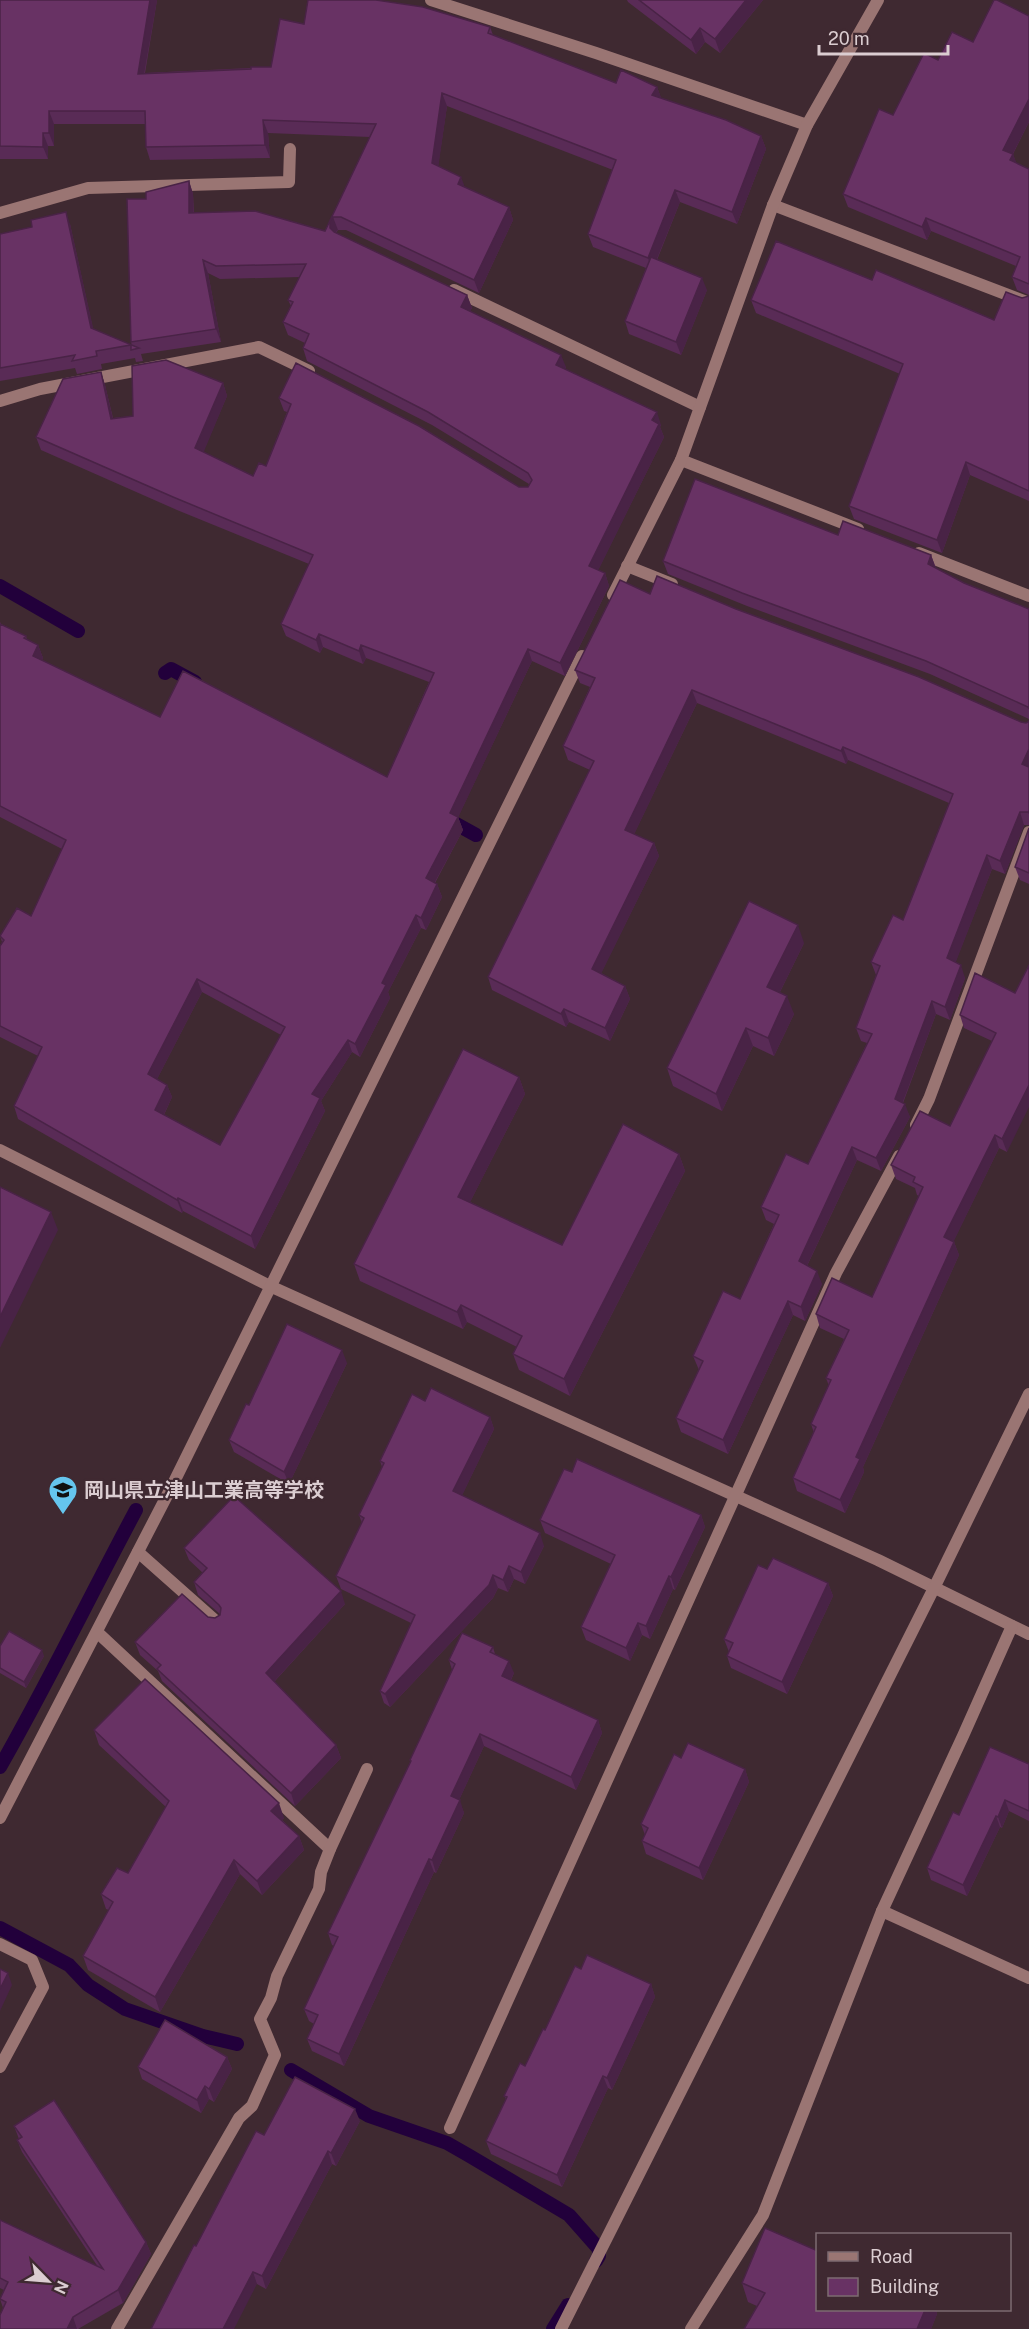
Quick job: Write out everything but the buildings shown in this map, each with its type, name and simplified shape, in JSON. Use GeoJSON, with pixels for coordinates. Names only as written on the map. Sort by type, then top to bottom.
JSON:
{"type":"FeatureCollection","features":[{"type":"Feature","properties":{"kind":"street"},"geometry":{"type":"LineString","coordinates":[[431,0],[807,125]]}},
{"type":"Feature","properties":{"kind":"street"},"geometry":{"type":"LineString","coordinates":[[608,604],[681,460],[772,206],[807,125],[878,0]]}},
{"type":"Feature","properties":{"kind":"street"},"geometry":{"type":"LineString","coordinates":[[0,213],[88,188],[289,182],[290,149]]}},
{"type":"Feature","properties":{"kind":"street"},"geometry":{"type":"LineString","coordinates":[[772,206],[1029,303]]}},
{"type":"Feature","properties":{"kind":"street"},"geometry":{"type":"LineString","coordinates":[[440,283],[700,407]]}},
{"type":"Feature","properties":{"kind":"street"},"geometry":{"type":"LineString","coordinates":[[0,401],[51,387],[259,347],[317,375]]}},
{"type":"Feature","properties":{"kind":"street"},"geometry":{"type":"LineString","coordinates":[[681,460],[866,532]]}},
{"type":"Feature","properties":{"kind":"street"},"geometry":{"type":"LineString","coordinates":[[909,549],[1029,597]]}},
{"type":"Feature","properties":{"kind":"street"},"geometry":{"type":"LineString","coordinates":[[627,566],[680,588]]}},
{"type":"Feature","properties":{"kind":"street"},"geometry":{"type":"LineString","coordinates":[[0,1818],[272,1287],[587,645]]}},
{"type":"Feature","properties":{"kind":"street"},"geometry":{"type":"LineString","coordinates":[[450,2128],[836,1274],[929,1099],[1029,832]]}},
{"type":"Feature","properties":{"kind":"street"},"geometry":{"type":"LineString","coordinates":[[0,1150],[272,1287],[878,1560],[1029,1634]]}},
{"type":"Feature","properties":{"kind":"street"},"geometry":{"type":"LineString","coordinates":[[561,2329],[934,1588],[1029,1394]]}},
{"type":"Feature","properties":{"kind":"street"},"geometry":{"type":"LineString","coordinates":[[138,1552],[218,1623]]}},
{"type":"Feature","properties":{"kind":"street"},"geometry":{"type":"LineString","coordinates":[[691,2329],[763,2215],[882,1911],[1012,1626]]}},
{"type":"Feature","properties":{"kind":"street"},"geometry":{"type":"LineString","coordinates":[[97,1632],[330,1849]]}},
{"type":"Feature","properties":{"kind":"street"},"geometry":{"type":"LineString","coordinates":[[117,2329],[239,2118],[252,2106],[275,2055],[260,2019],[290,1946],[319,1889],[321,1872],[330,1849],[367,1769]]}},
{"type":"Feature","properties":{"kind":"street"},"geometry":{"type":"LineString","coordinates":[[882,1911],[1029,1978]]}},
{"type":"Feature","properties":{"kind":"street"},"geometry":{"type":"LineString","coordinates":[[0,1944],[32,1960],[43,1987],[0,2067]]}},
{"type":"Feature","properties":{"kind":"waterway"},"geometry":{"type":"LineString","coordinates":[[0,586],[78,631]]}},
{"type":"Feature","properties":{"kind":"waterway"},"geometry":{"type":"LineString","coordinates":[[165,673],[171,669],[195,682]]}},
{"type":"Feature","properties":{"kind":"waterway"},"geometry":{"type":"LineString","coordinates":[[447,819],[476,835]]}},
{"type":"Feature","properties":{"kind":"waterway"},"geometry":{"type":"LineString","coordinates":[[0,1767],[136,1510]]}},
{"type":"Feature","properties":{"kind":"waterway"},"geometry":{"type":"LineString","coordinates":[[0,1928],[69,1965],[88,1985],[125,2009],[203,2036],[237,2044]]}},
{"type":"Feature","properties":{"kind":"waterway"},"geometry":{"type":"LineString","coordinates":[[291,2070],[369,2116],[447,2143],[569,2215],[599,2249],[596,2261]]}},
{"type":"Feature","properties":{"kind":"waterway"},"geometry":{"type":"LineString","coordinates":[[553,2329],[568,2305]]}},
{"type":"Feature","properties":{"kind":"place","name":"岡山県立津山工業高等学校"},"geometry":{"type":"Point","coordinates":[63,1516]}}]}
